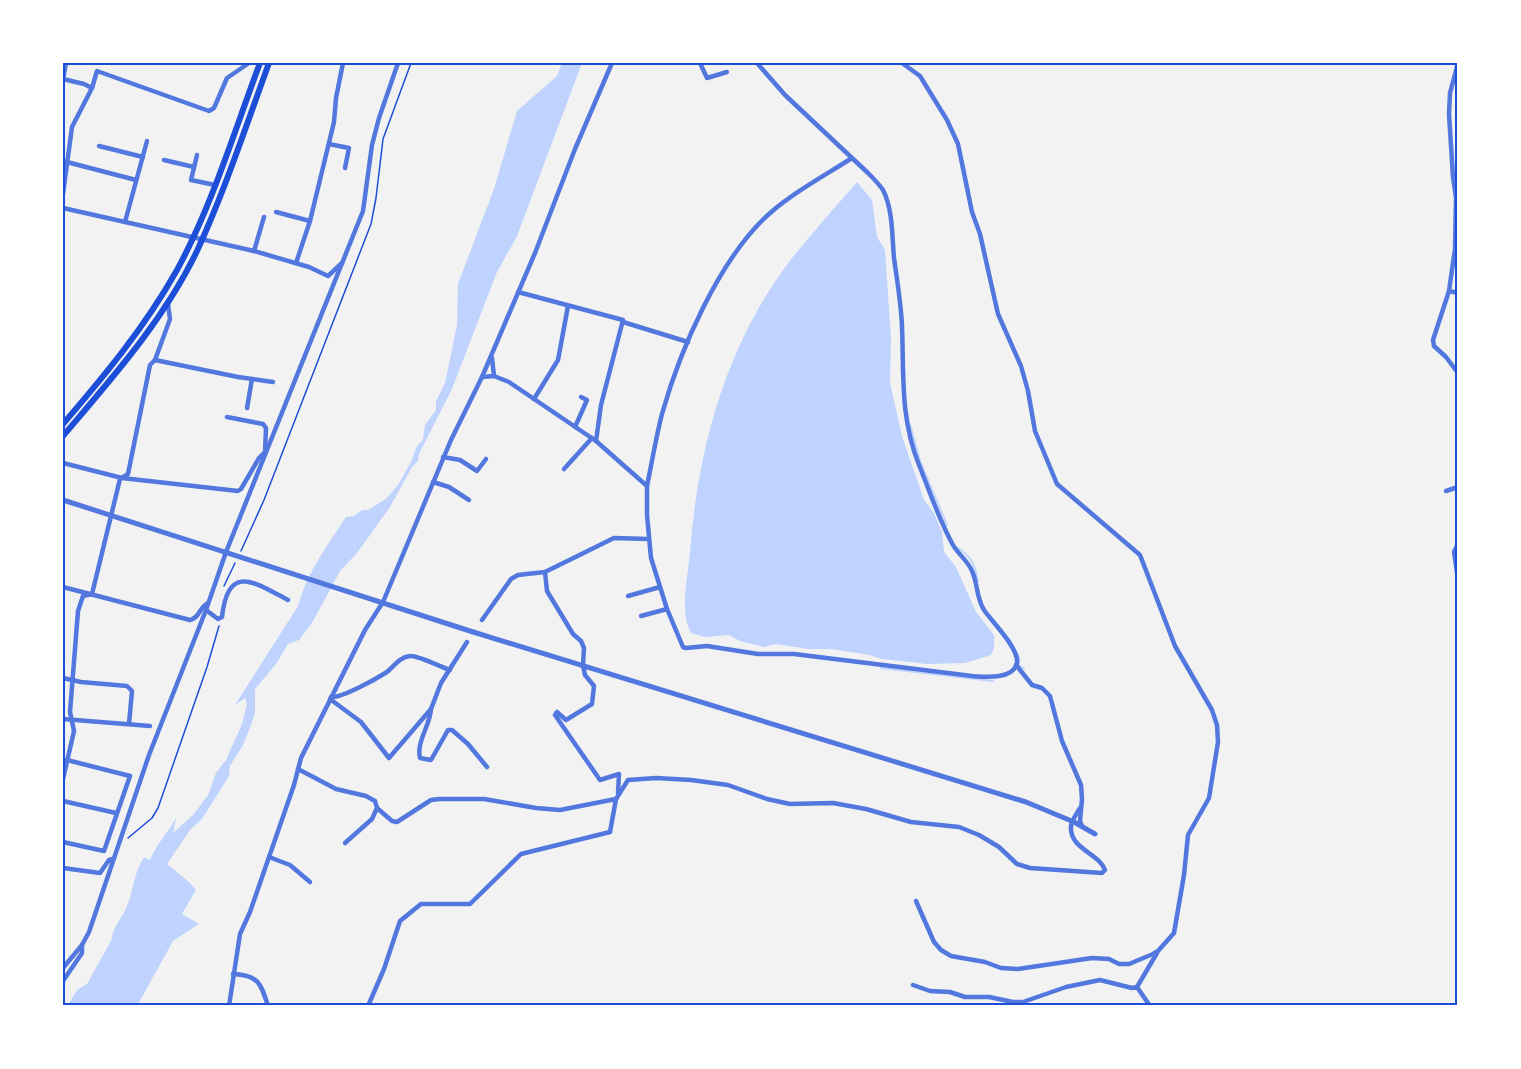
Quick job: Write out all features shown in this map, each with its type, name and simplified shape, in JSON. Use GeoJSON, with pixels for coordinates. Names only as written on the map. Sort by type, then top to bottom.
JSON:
{"type":"FeatureCollection","features":[{"type":"Feature","properties":{"kind":"main road"},"geometry":{"type":"LineString","coordinates":[[63,436],[119,369],[167,301],[187,268],[222,190],[269,63]]}},
{"type":"Feature","properties":{"kind":"main road"},"geometry":{"type":"LineString","coordinates":[[63,423],[114,365],[137,334],[177,270],[193,238],[259,65]]}},
{"type":"Feature","properties":{"kind":"street"},"geometry":{"type":"LineString","coordinates":[[66,63],[63,79],[92,88]]}},
{"type":"Feature","properties":{"kind":"street"},"geometry":{"type":"LineString","coordinates":[[296,263],[310,221],[329,144],[343,63]]}},
{"type":"Feature","properties":{"kind":"street"},"geometry":{"type":"LineString","coordinates":[[63,968],[82,945],[89,932],[149,754],[265,452],[363,211],[372,145],[398,63]]}},
{"type":"Feature","properties":{"kind":"street"},"geometry":{"type":"LineString","coordinates":[[229,1006],[240,934],[310,738],[380,601],[482,377],[519,292],[574,149],[612,63]]}},
{"type":"Feature","properties":{"kind":"street"},"geometry":{"type":"LineString","coordinates":[[699,63],[707,78],[727,72]]}},
{"type":"Feature","properties":{"kind":"street"},"geometry":{"type":"LineString","coordinates":[[757,63],[784,95],[852,158],[879,185],[887,203],[902,325],[902,382],[905,414],[918,462],[953,546],[972,569],[980,602],[1011,645],[1017,658],[1016,665],[1003,675],[972,676],[794,654],[758,654],[707,646],[686,648],[681,644],[667,609],[651,558],[648,539],[647,486],[662,415],[688,342],[707,301],[745,239],[768,215],[852,158]]}},
{"type":"Feature","properties":{"kind":"street"},"geometry":{"type":"LineString","coordinates":[[902,63],[920,76],[947,120],[958,144],[972,212],[980,234],[998,314],[1021,366],[1035,431],[1057,484],[1140,555],[1175,646],[1212,710],[1217,725],[1216,761],[1209,798],[1188,835],[1174,933],[1158,951],[1137,987]]}},
{"type":"Feature","properties":{"kind":"street"},"geometry":{"type":"LineString","coordinates":[[1458,63],[1450,93],[1449,114],[1456,198],[1455,249],[1449,291],[1433,340],[1434,346],[1458,373]]}},
{"type":"Feature","properties":{"kind":"street"},"geometry":{"type":"LineString","coordinates":[[63,194],[72,127],[92,88],[97,71],[209,111],[214,108],[227,78],[248,64],[259,65]]}},
{"type":"Feature","properties":{"kind":"street"},"geometry":{"type":"LineString","coordinates":[[63,125],[72,127]]}},
{"type":"Feature","properties":{"kind":"street"},"geometry":{"type":"LineString","coordinates":[[125,222],[147,141]]}},
{"type":"Feature","properties":{"kind":"street"},"geometry":{"type":"LineString","coordinates":[[329,144],[349,148],[345,168]]}},
{"type":"Feature","properties":{"kind":"street"},"geometry":{"type":"LineString","coordinates":[[99,146],[142,156]]}},
{"type":"Feature","properties":{"kind":"street"},"geometry":{"type":"LineString","coordinates":[[197,156],[191,180],[214,185]]}},
{"type":"Feature","properties":{"kind":"street"},"geometry":{"type":"LineString","coordinates":[[164,160],[194,167]]}},
{"type":"Feature","properties":{"kind":"street"},"geometry":{"type":"LineString","coordinates":[[66,162],[136,180]]}},
{"type":"Feature","properties":{"kind":"street"},"geometry":{"type":"LineString","coordinates":[[63,208],[254,251],[309,267],[328,276],[344,261]]}},
{"type":"Feature","properties":{"kind":"street"},"geometry":{"type":"LineString","coordinates":[[276,212],[310,221]]}},
{"type":"Feature","properties":{"kind":"street"},"geometry":{"type":"LineString","coordinates":[[254,251],[264,216]]}},
{"type":"Feature","properties":{"kind":"street"},"geometry":{"type":"LineString","coordinates":[[1449,291],[1458,293]]}},
{"type":"Feature","properties":{"kind":"street"},"geometry":{"type":"LineString","coordinates":[[519,292],[623,320],[623,322],[688,342]]}},
{"type":"Feature","properties":{"kind":"street"},"geometry":{"type":"LineString","coordinates":[[92,594],[120,479],[128,474],[150,365],[155,360],[170,319],[167,301]]}},
{"type":"Feature","properties":{"kind":"street"},"geometry":{"type":"LineString","coordinates":[[534,399],[558,360],[568,306]]}},
{"type":"Feature","properties":{"kind":"street"},"geometry":{"type":"LineString","coordinates":[[564,469],[594,440],[623,322]]}},
{"type":"Feature","properties":{"kind":"street"},"geometry":{"type":"LineString","coordinates":[[493,352],[494,376]]}},
{"type":"Feature","properties":{"kind":"street"},"geometry":{"type":"LineString","coordinates":[[155,360],[273,382]]}},
{"type":"Feature","properties":{"kind":"street"},"geometry":{"type":"LineString","coordinates":[[482,377],[494,376],[509,382],[594,440],[647,486]]}},
{"type":"Feature","properties":{"kind":"street"},"geometry":{"type":"LineString","coordinates":[[247,408],[252,379]]}},
{"type":"Feature","properties":{"kind":"street"},"geometry":{"type":"LineString","coordinates":[[575,427],[587,400],[581,398]]}},
{"type":"Feature","properties":{"kind":"street"},"geometry":{"type":"LineString","coordinates":[[63,463],[122,478],[238,491],[265,452],[266,428],[262,424],[227,417]]}},
{"type":"Feature","properties":{"kind":"street"},"geometry":{"type":"LineString","coordinates":[[444,457],[460,460],[477,471],[486,459]]}},
{"type":"Feature","properties":{"kind":"street"},"geometry":{"type":"LineString","coordinates":[[433,482],[449,487],[470,500]]}},
{"type":"Feature","properties":{"kind":"street"},"geometry":{"type":"LineString","coordinates":[[1446,491],[1458,487]]}},
{"type":"Feature","properties":{"kind":"street"},"geometry":{"type":"LineString","coordinates":[[63,500],[583,665],[1026,802],[1095,834]]}},
{"type":"Feature","properties":{"kind":"street"},"geometry":{"type":"LineString","coordinates":[[482,620],[511,579],[518,575],[545,573],[614,538],[648,539]]}},
{"type":"Feature","properties":{"kind":"street"},"geometry":{"type":"LineString","coordinates":[[1458,544],[1454,552],[1458,579]]}},
{"type":"Feature","properties":{"kind":"street"},"geometry":{"type":"LineString","coordinates":[[368,1006],[384,969],[400,921],[421,904],[470,904],[521,854],[610,832],[619,774],[600,780],[555,715],[557,712],[566,720],[592,704],[594,686],[585,675],[584,648],[547,591],[545,573]]}},
{"type":"Feature","properties":{"kind":"street"},"geometry":{"type":"LineString","coordinates":[[206,610],[218,620],[222,617],[228,590],[233,584],[241,581],[252,582],[288,600]]}},
{"type":"Feature","properties":{"kind":"street"},"geometry":{"type":"LineString","coordinates":[[63,587],[190,620],[197,617],[204,605],[208,603]]}},
{"type":"Feature","properties":{"kind":"street"},"geometry":{"type":"LineString","coordinates":[[628,596],[660,587]]}},
{"type":"Feature","properties":{"kind":"street"},"geometry":{"type":"LineString","coordinates":[[63,779],[74,731],[70,720],[78,611],[84,596],[92,594]]}},
{"type":"Feature","properties":{"kind":"street"},"geometry":{"type":"LineString","coordinates":[[641,616],[667,609]]}},
{"type":"Feature","properties":{"kind":"street"},"geometry":{"type":"LineString","coordinates":[[467,642],[434,698],[419,755],[420,758],[431,760],[448,730],[452,730],[468,744],[488,768]]}},
{"type":"Feature","properties":{"kind":"street"},"geometry":{"type":"LineString","coordinates":[[330,698],[347,694],[385,673],[408,656],[415,656],[450,670]]}},
{"type":"Feature","properties":{"kind":"street"},"geometry":{"type":"LineString","coordinates":[[1016,665],[1032,685],[1041,687],[1050,696],[1062,741],[1078,775],[1082,799],[1080,808],[1082,826]]}},
{"type":"Feature","properties":{"kind":"street"},"geometry":{"type":"LineString","coordinates":[[63,678],[127,686],[132,691],[129,724]]}},
{"type":"Feature","properties":{"kind":"street"},"geometry":{"type":"LineString","coordinates":[[330,698],[361,722],[389,758],[431,709]]}},
{"type":"Feature","properties":{"kind":"street"},"geometry":{"type":"LineString","coordinates":[[63,719],[150,726]]}},
{"type":"Feature","properties":{"kind":"street"},"geometry":{"type":"LineString","coordinates":[[63,842],[104,851],[130,776],[67,760]]}},
{"type":"Feature","properties":{"kind":"street"},"geometry":{"type":"LineString","coordinates":[[298,769],[336,789],[366,796],[375,801],[377,808],[392,822],[397,822],[431,800],[439,799],[484,799],[560,810],[617,797],[628,780],[656,778],[728,785],[790,804],[833,803],[866,809],[911,822],[959,827],[999,847],[1017,864],[1030,868],[1101,873],[1105,870],[1103,864],[1080,848],[1071,825],[1080,808]]}},
{"type":"Feature","properties":{"kind":"street"},"geometry":{"type":"LineString","coordinates":[[63,801],[116,813]]}},
{"type":"Feature","properties":{"kind":"street"},"geometry":{"type":"LineString","coordinates":[[345,843],[372,819],[377,808]]}},
{"type":"Feature","properties":{"kind":"street"},"geometry":{"type":"LineString","coordinates":[[269,857],[290,865],[310,882]]}},
{"type":"Feature","properties":{"kind":"street"},"geometry":{"type":"LineString","coordinates":[[63,868],[100,873],[109,860],[113,859]]}},
{"type":"Feature","properties":{"kind":"street"},"geometry":{"type":"LineString","coordinates":[[916,901],[934,942],[941,950],[951,956],[985,962],[1001,968],[1018,969],[1092,958],[1129,964],[1158,951]]}},
{"type":"Feature","properties":{"kind":"street"},"geometry":{"type":"LineString","coordinates":[[63,981],[82,953],[82,945]]}},
{"type":"Feature","properties":{"kind":"street"},"geometry":{"type":"LineString","coordinates":[[234,974],[249,975],[256,980],[262,987],[268,1006]]}},
{"type":"Feature","properties":{"kind":"street"},"geometry":{"type":"LineString","coordinates":[[913,985],[930,991],[950,992],[964,997],[989,997],[1023,1004],[1066,987],[1100,980],[1132,988],[1137,987]]}},
{"type":"Feature","properties":{"kind":"street"},"geometry":{"type":"LineString","coordinates":[[1137,987],[1150,1006]]}},
{"type":"Feature","properties":{"kind":"path"},"geometry":{"type":"LineString","coordinates":[[240,553],[273,479],[371,224],[383,139],[411,63]]}},
{"type":"Feature","properties":{"kind":"path"},"geometry":{"type":"LineString","coordinates":[[222,592],[235,563]]}},
{"type":"Feature","properties":{"kind":"path"},"geometry":{"type":"LineString","coordinates":[[124,845],[128,837],[152,818],[158,808],[219,630],[218,620]]}},
{"type":"Feature","properties":{"kind":"water"},"geometry":{"type":"Polygon","coordinates":[[[562,63],[582,63],[517,236],[497,272],[452,389],[419,454],[418,461],[412,467],[390,507],[357,553],[340,571],[312,623],[299,640],[288,644],[276,664],[255,689],[255,713],[243,745],[230,766],[229,776],[202,819],[190,830],[167,864],[196,890],[182,914],[199,924],[173,941],[137,1006],[67,1006],[78,989],[87,984],[112,939],[129,902],[144,857],[150,860],[176,818],[173,833],[193,815],[208,795],[216,773],[226,760],[242,724],[247,704],[245,698],[235,705],[298,606],[312,571],[325,549],[346,517],[354,516],[362,510],[368,510],[386,499],[398,485],[417,446],[423,440],[425,425],[436,410],[436,401],[445,383],[457,325],[458,284],[494,189],[517,111],[557,76],[562,63]]]}},
{"type":"Feature","properties":{"kind":"water"},"geometry":{"type":"Polygon","coordinates":[[[857,182],[872,200],[877,237],[885,250],[891,338],[890,383],[902,436],[924,500],[934,513],[942,532],[944,552],[956,567],[976,612],[994,635],[994,648],[991,655],[965,663],[927,664],[882,659],[832,649],[808,649],[776,644],[764,647],[740,641],[729,635],[705,637],[691,633],[687,624],[685,594],[694,513],[708,437],[718,400],[748,329],[767,295],[789,262],[857,182]]]}},
{"type":"Feature","properties":{"kind":"waterway"},"geometry":{"type":"LineString","coordinates":[[910,424],[920,461],[947,525]]}},
{"type":"Feature","properties":{"kind":"waterway"},"geometry":{"type":"LineString","coordinates":[[958,548],[972,562],[978,581]]}},
{"type":"Feature","properties":{"kind":"waterway"},"geometry":{"type":"LineString","coordinates":[[1010,640],[1019,657],[1019,665],[1024,669]]}},
{"type":"Feature","properties":{"kind":"waterway"},"geometry":{"type":"LineString","coordinates":[[881,668],[993,681]]}}]}
